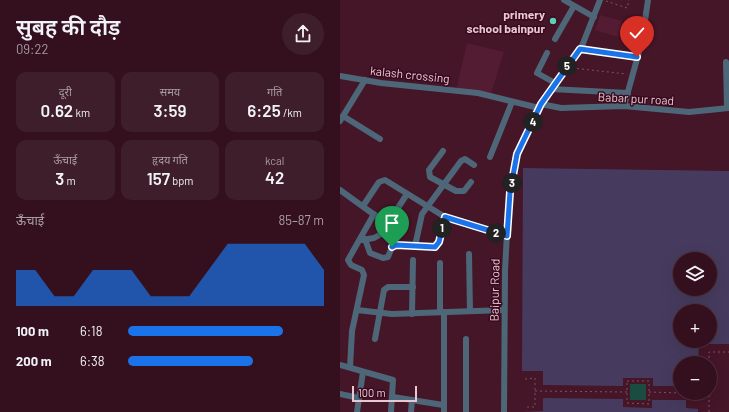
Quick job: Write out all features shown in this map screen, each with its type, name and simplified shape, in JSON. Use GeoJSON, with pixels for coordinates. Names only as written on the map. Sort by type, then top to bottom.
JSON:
{"type":"FeatureCollection","features":[{"type":"Feature","properties":{"kind":"street"},"geometry":{"type":"LineString","coordinates":[[564,0],[594,17]]}},
{"type":"Feature","properties":{"kind":"street","name":"Baipur Road"},"geometry":{"type":"LineString","coordinates":[[504,412],[504,310],[507,236],[514,167],[517,154],[540,106],[550,89],[580,49],[600,0]]}},
{"type":"Feature","properties":{"kind":"street"},"geometry":{"type":"LineString","coordinates":[[624,106],[642,41],[648,0]]}},
{"type":"Feature","properties":{"kind":"street"},"geometry":{"type":"LineString","coordinates":[[555,39],[574,6]]}},
{"type":"Feature","properties":{"kind":"street"},"geometry":{"type":"LineString","coordinates":[[547,53],[536,73],[555,83]]}},
{"type":"Feature","properties":{"kind":"street"},"geometry":{"type":"LineString","coordinates":[[726,62],[728,108]]}},
{"type":"Feature","properties":{"kind":"street","name":"kalash crossing"},"geometry":{"type":"LineString","coordinates":[[340,76],[478,93],[512,102]]}},
{"type":"Feature","properties":{"kind":"street"},"geometry":{"type":"LineString","coordinates":[[365,80],[342,119],[380,139]]}},
{"type":"Feature","properties":{"kind":"street"},"geometry":{"type":"LineString","coordinates":[[550,89],[628,93]]}},
{"type":"Feature","properties":{"kind":"street"},"geometry":{"type":"LineString","coordinates":[[490,157],[512,102]]}},
{"type":"Feature","properties":{"kind":"street","name":"Babar pur road"},"geometry":{"type":"LineString","coordinates":[[512,102],[568,109],[624,106],[690,112],[728,108]]}},
{"type":"Feature","properties":{"kind":"street"},"geometry":{"type":"LineString","coordinates":[[443,151],[428,173],[430,177],[443,185],[461,192],[464,191],[471,182]]}},
{"type":"Feature","properties":{"kind":"street"},"geometry":{"type":"LineString","coordinates":[[415,246],[422,214],[427,205],[463,159],[474,165]]}},
{"type":"Feature","properties":{"kind":"street"},"geometry":{"type":"LineString","coordinates":[[363,206],[382,180],[387,181],[445,217],[507,236]]}},
{"type":"Feature","properties":{"kind":"street"},"geometry":{"type":"LineString","coordinates":[[340,190],[387,224]]}},
{"type":"Feature","properties":{"kind":"street"},"geometry":{"type":"LineString","coordinates":[[362,240],[377,237],[407,194]]}},
{"type":"Feature","properties":{"kind":"street"},"geometry":{"type":"LineString","coordinates":[[350,367],[352,331],[364,272],[351,264],[348,260],[362,240],[374,214]]}},
{"type":"Feature","properties":{"kind":"street"},"geometry":{"type":"LineString","coordinates":[[362,240],[370,253],[383,258],[388,256],[394,246],[431,248],[438,245],[445,217]]}},
{"type":"Feature","properties":{"kind":"street"},"geometry":{"type":"LineString","coordinates":[[469,254],[470,311]]}},
{"type":"Feature","properties":{"kind":"street"},"geometry":{"type":"LineString","coordinates":[[412,314],[413,260]]}},
{"type":"Feature","properties":{"kind":"street"},"geometry":{"type":"LineString","coordinates":[[393,397],[412,400],[444,409],[440,263]]}},
{"type":"Feature","properties":{"kind":"street"},"geometry":{"type":"LineString","coordinates":[[375,339],[383,293],[386,288],[412,286]]}},
{"type":"Feature","properties":{"kind":"street"},"geometry":{"type":"LineString","coordinates":[[357,310],[379,313],[412,314],[504,310]]}},
{"type":"Feature","properties":{"kind":"street"},"geometry":{"type":"LineString","coordinates":[[466,339],[466,412]]}},
{"type":"Feature","properties":{"kind":"street"},"geometry":{"type":"LineString","coordinates":[[340,365],[363,372],[392,378],[394,382],[391,412]]}},
{"type":"Feature","properties":{"kind":"street"},"geometry":{"type":"LineString","coordinates":[[357,412],[363,372]]}},
{"type":"Feature","properties":{"kind":"street"},"geometry":{"type":"LineString","coordinates":[[340,394],[359,398]]}},
{"type":"Feature","properties":{"kind":"street"},"geometry":{"type":"LineString","coordinates":[[411,412],[412,400]]}},
{"type":"Feature","properties":{"kind":"path"},"geometry":{"type":"LineString","coordinates":[[604,0],[627,8],[629,1]]}},
{"type":"Feature","properties":{"kind":"path"},"geometry":{"type":"LineString","coordinates":[[580,49],[637,57]]}},
{"type":"Feature","properties":{"kind":"path"},"geometry":{"type":"LineString","coordinates":[[566,68],[632,75]]}},
{"type":"Feature","properties":{"kind":"path"},"geometry":{"type":"LineString","coordinates":[[710,356],[710,352],[729,352]]}},
{"type":"Feature","properties":{"kind":"path"},"geometry":{"type":"LineString","coordinates":[[525,378],[535,378],[535,407],[525,407]]}},
{"type":"Feature","properties":{"kind":"path"},"geometry":{"type":"LineString","coordinates":[[627,381],[649,381],[649,404],[627,403],[627,392],[627,381]]}},
{"type":"Feature","properties":{"kind":"path"},"geometry":{"type":"LineString","coordinates":[[535,391],[627,392]]}},
{"type":"Feature","properties":{"kind":"path"},"geometry":{"type":"LineString","coordinates":[[649,392],[673,393]]}},
{"type":"Feature","properties":{"kind":"path"},"geometry":{"type":"LineString","coordinates":[[709,400],[709,412]]}},
{"type":"Feature","properties":{"kind":"shaded area"},"geometry":{"type":"Polygon","coordinates":[[[600,15],[622,21],[618,37],[595,30],[600,15]]]}},
{"type":"Feature","properties":{"kind":"shaded area"},"geometry":{"type":"Polygon","coordinates":[[[467,43],[504,52],[490,97],[456,90],[467,43]]]}},
{"type":"Feature","properties":{"kind":"shaded area"},"geometry":{"type":"Polygon","coordinates":[[[523,168],[729,171],[729,344],[717,344],[717,304],[673,304],[673,348],[699,348],[698,356],[673,356],[673,386],[653,386],[653,378],[623,378],[623,386],[543,385],[543,371],[522,371],[523,168]]]}},
{"type":"Feature","properties":{"kind":"shaded area"},"geometry":{"type":"Polygon","coordinates":[[[630,384],[646,384],[646,400],[630,400],[630,384]]]}},
{"type":"Feature","properties":{"kind":"shaded area"},"geometry":{"type":"Polygon","coordinates":[[[543,398],[623,399],[623,407],[652,408],[652,400],[686,400],[686,408],[698,409],[698,412],[522,412],[543,411],[543,398]]]}},
{"type":"Feature","properties":{"kind":"place","name":"primery school bainpur"},"geometry":{"type":"Point","coordinates":[553,21]}},
{"type":"Feature","properties":{"kind":"route"},"geometry":{"type":"LineString","coordinates":[[392,247],[396,245],[431,248],[435,247],[438,245],[445,217],[459,223],[507,236],[510,192],[517,154],[541,104],[550,89],[580,49],[637,57]]}}]}
